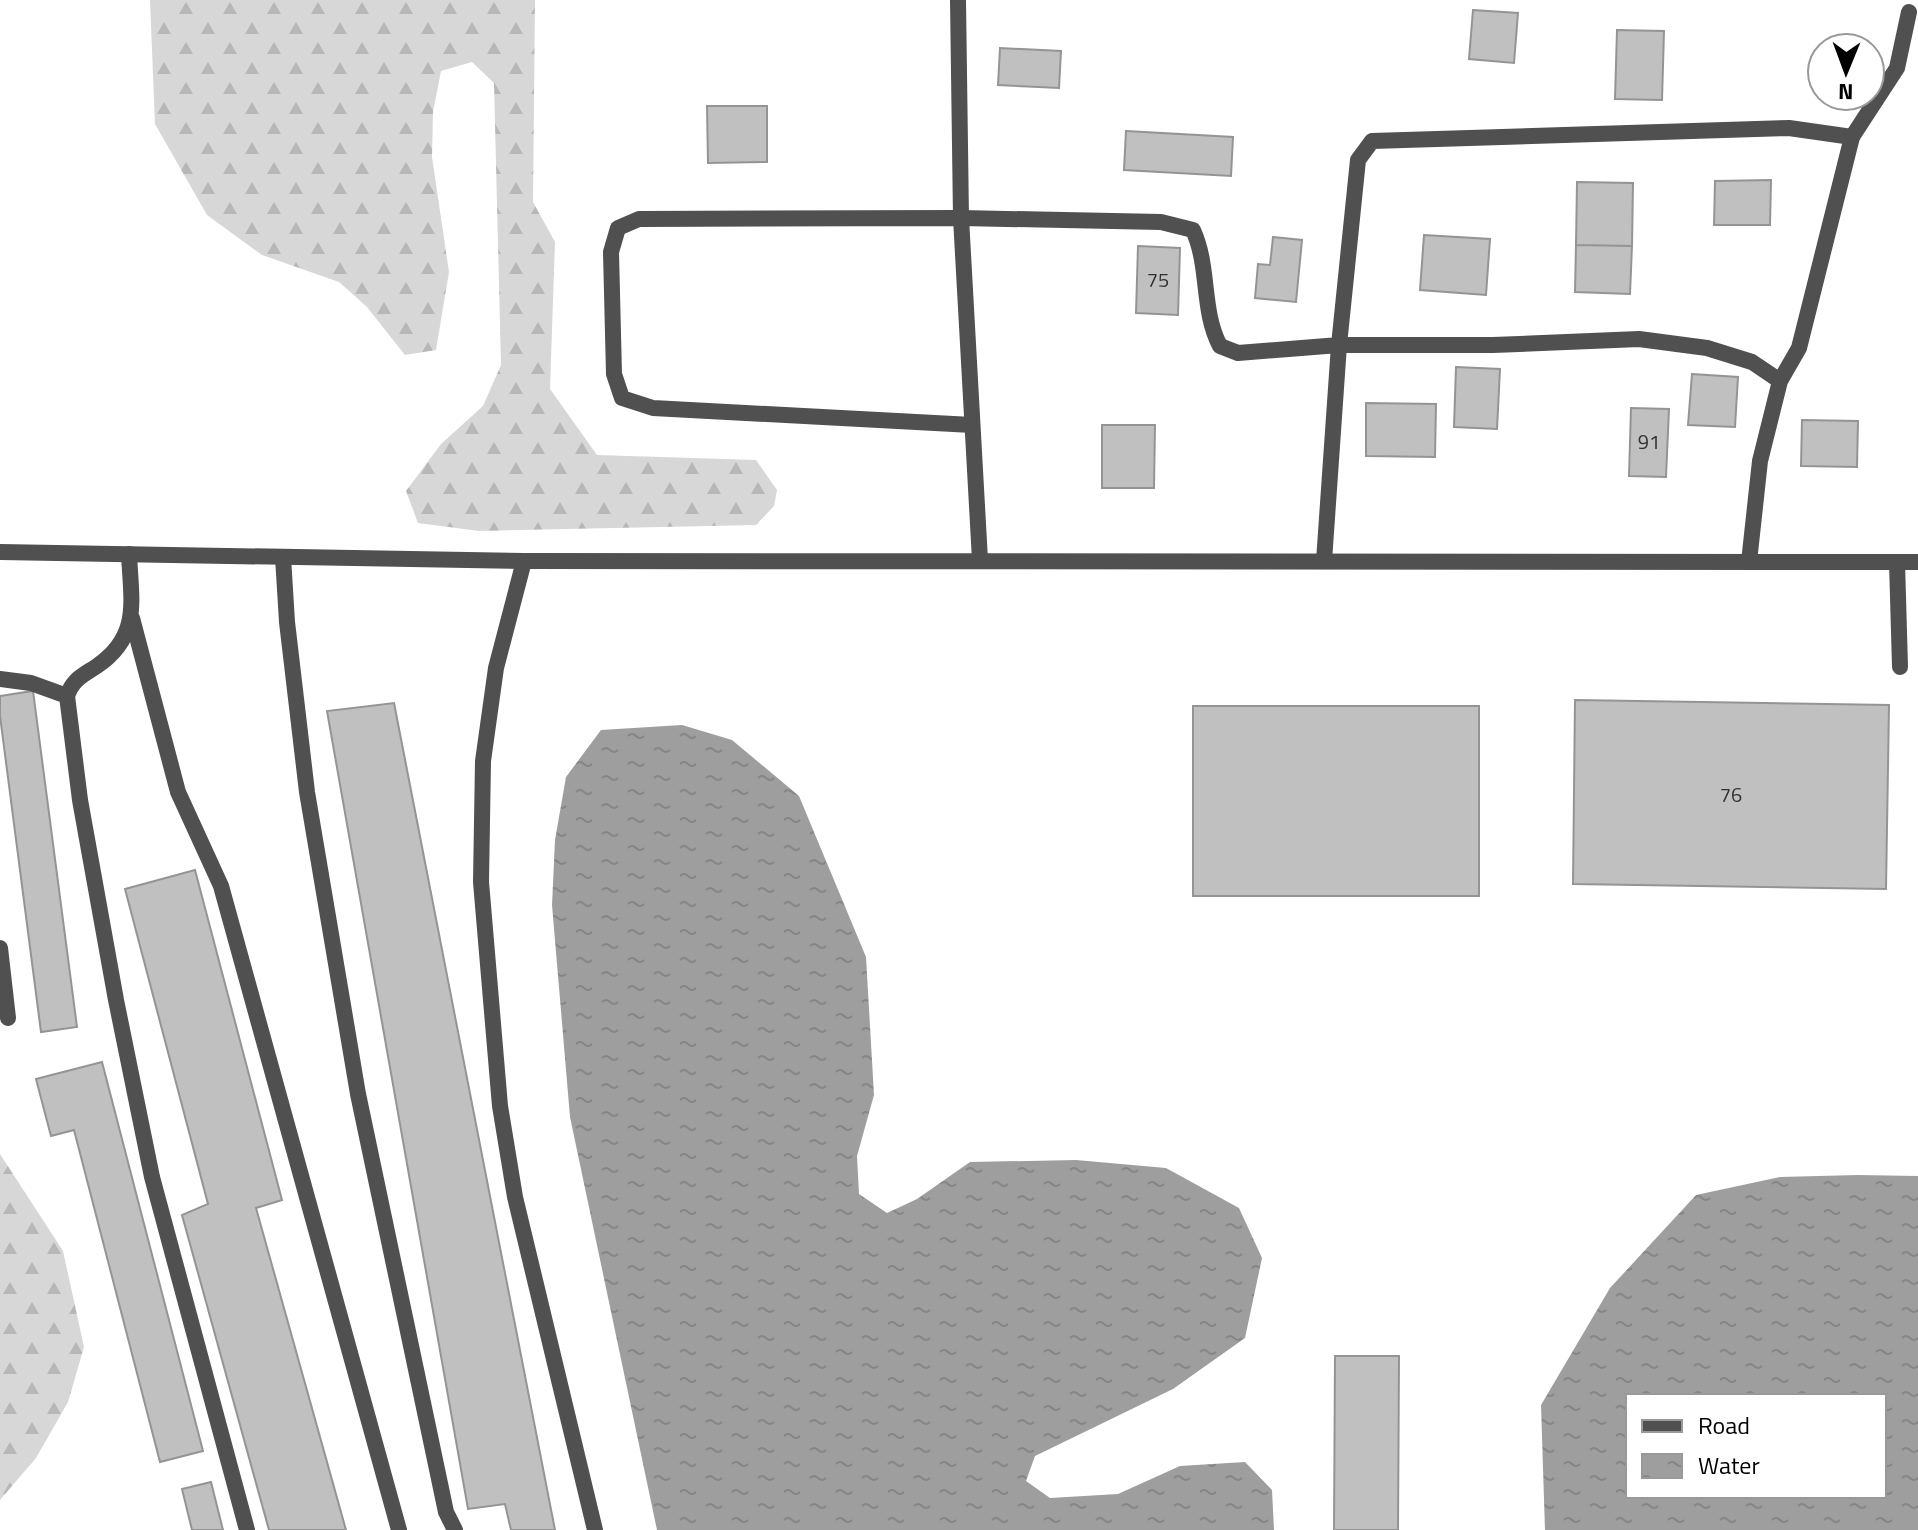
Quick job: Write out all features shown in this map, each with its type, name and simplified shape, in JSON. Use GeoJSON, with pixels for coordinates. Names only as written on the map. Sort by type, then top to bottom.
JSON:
{"type":"FeatureCollection","features":[{"type":"Feature","properties":{"kind":"street"},"geometry":{"type":"LineString","coordinates":[[958,0],[961,218],[980,560]]}},
{"type":"Feature","properties":{"kind":"street"},"geometry":{"type":"LineString","coordinates":[[1749,562],[1760,461],[1780,381],[1799,348],[1852,137],[1897,68],[1909,12]]}},
{"type":"Feature","properties":{"kind":"street"},"geometry":{"type":"LineString","coordinates":[[1324,561],[1339,345],[1358,160],[1372,141],[1789,128],[1852,137]]}},
{"type":"Feature","properties":{"kind":"street"},"geometry":{"type":"LineString","coordinates":[[972,425],[653,408],[622,398],[614,374],[611,252],[618,228],[639,219],[961,218],[1161,222],[1193,230],[1202,251],[1211,329],[1220,346],[1238,353],[1339,345],[1493,345],[1639,339],[1707,348],[1752,362],[1780,381]]}},
{"type":"Feature","properties":{"kind":"street"},"geometry":{"type":"LineString","coordinates":[[0,552],[524,561],[1918,562]]}},
{"type":"Feature","properties":{"kind":"street"},"geometry":{"type":"LineString","coordinates":[[129,554],[132,618],[178,792],[221,886],[399,1530]]}},
{"type":"Feature","properties":{"kind":"street"},"geometry":{"type":"LineString","coordinates":[[283,557],[287,622],[307,792],[365,1134],[446,1512],[455,1530]]}},
{"type":"Feature","properties":{"kind":"street"},"geometry":{"type":"LineString","coordinates":[[524,561],[496,668],[483,761],[481,882],[500,1106],[515,1197],[595,1530]]}},
{"type":"Feature","properties":{"kind":"street"},"geometry":{"type":"LineString","coordinates":[[1897,562],[1900,667]]}},
{"type":"Feature","properties":{"kind":"street"},"geometry":{"type":"LineString","coordinates":[[132,618],[120,646],[99,665],[72,682],[67,696],[80,800],[152,1177],[247,1530]]}},
{"type":"Feature","properties":{"kind":"street"},"geometry":{"type":"LineString","coordinates":[[0,679],[31,683],[67,696]]}},
{"type":"Feature","properties":{"kind":"street"},"geometry":{"type":"LineString","coordinates":[[0,948],[8,1018]]}},
{"type":"Feature","properties":{"kind":"street"},"geometry":{"type":"LineString","coordinates":[[440,1530],[446,1512]]}},
{"type":"Feature","properties":{"kind":"green space"},"geometry":{"type":"Polygon","coordinates":[[[150,0],[535,0],[533,202],[555,242],[550,389],[597,455],[756,460],[777,490],[774,506],[756,525],[479,531],[418,523],[406,491],[441,444],[483,406],[501,365],[494,83],[472,62],[441,71],[433,112],[432,157],[449,272],[436,350],[405,355],[367,307],[339,282],[262,255],[207,215],[155,124],[150,0]]]}},
{"type":"Feature","properties":{"kind":"green space"},"geometry":{"type":"Polygon","coordinates":[[[0,1154],[63,1251],[84,1347],[68,1402],[36,1458],[0,1500],[0,1154]]]}},
{"type":"Feature","properties":{"kind":"water"},"geometry":{"type":"Polygon","coordinates":[[[682,725],[732,740],[799,796],[866,957],[874,1095],[857,1156],[859,1194],[887,1213],[917,1199],[970,1162],[1076,1160],[1166,1168],[1239,1208],[1262,1258],[1245,1338],[1173,1389],[1035,1456],[1026,1481],[1050,1498],[1118,1494],[1180,1466],[1245,1462],[1272,1490],[1274,1530],[657,1530],[570,1117],[552,905],[555,840],[566,777],[601,730],[682,725]]]}},
{"type":"Feature","properties":{"kind":"water"},"geometry":{"type":"Polygon","coordinates":[[[1918,1176],[1918,1530],[1545,1530],[1541,1405],[1610,1288],[1696,1195],[1780,1177],[1918,1176]]]}},
{"type":"Feature","properties":{"kind":"building"},"geometry":{"type":"Polygon","coordinates":[[[1473,10],[1518,13],[1514,63],[1469,59],[1473,10]]]}},
{"type":"Feature","properties":{"kind":"building"},"geometry":{"type":"Polygon","coordinates":[[[1617,30],[1664,31],[1662,100],[1615,99],[1617,30]]]}},
{"type":"Feature","properties":{"kind":"building"},"geometry":{"type":"Polygon","coordinates":[[[1000,48],[1061,51],[1059,88],[998,85],[1000,48]]]}},
{"type":"Feature","properties":{"kind":"building"},"geometry":{"type":"Polygon","coordinates":[[[707,106],[767,106],[767,162],[708,163],[707,106]]]}},
{"type":"Feature","properties":{"kind":"building"},"geometry":{"type":"Polygon","coordinates":[[[1126,131],[1233,137],[1231,176],[1124,170],[1126,131]]]}},
{"type":"Feature","properties":{"kind":"building"},"geometry":{"type":"Polygon","coordinates":[[[1771,180],[1770,225],[1714,225],[1715,181],[1771,180]]]}},
{"type":"Feature","properties":{"kind":"building"},"geometry":{"type":"Polygon","coordinates":[[[1577,182],[1633,183],[1632,246],[1576,245],[1577,182]]]}},
{"type":"Feature","properties":{"kind":"building"},"geometry":{"type":"Polygon","coordinates":[[[1424,235],[1490,239],[1486,295],[1420,290],[1424,235]]]}},
{"type":"Feature","properties":{"kind":"building"},"geometry":{"type":"Polygon","coordinates":[[[1273,237],[1302,240],[1296,302],[1255,298],[1258,264],[1270,265],[1273,237]]]}},
{"type":"Feature","properties":{"kind":"building"},"geometry":{"type":"Polygon","coordinates":[[[1576,245],[1632,246],[1630,294],[1575,292],[1576,245]]]}},
{"type":"Feature","properties":{"kind":"building"},"geometry":{"type":"Polygon","coordinates":[[[1138,246],[1180,248],[1178,315],[1136,313],[1138,246]]]}},
{"type":"Feature","properties":{"kind":"building"},"geometry":{"type":"Polygon","coordinates":[[[1456,367],[1500,369],[1497,429],[1454,427],[1456,367]]]}},
{"type":"Feature","properties":{"kind":"building"},"geometry":{"type":"Polygon","coordinates":[[[1692,374],[1738,377],[1735,427],[1688,425],[1692,374]]]}},
{"type":"Feature","properties":{"kind":"building"},"geometry":{"type":"Polygon","coordinates":[[[1366,403],[1436,404],[1435,457],[1366,456],[1366,403]]]}},
{"type":"Feature","properties":{"kind":"building"},"geometry":{"type":"Polygon","coordinates":[[[1631,408],[1669,409],[1666,477],[1629,476],[1631,408]]]}},
{"type":"Feature","properties":{"kind":"building"},"geometry":{"type":"Polygon","coordinates":[[[1802,420],[1858,421],[1857,467],[1801,466],[1802,420]]]}},
{"type":"Feature","properties":{"kind":"building"},"geometry":{"type":"Polygon","coordinates":[[[1102,425],[1155,425],[1154,488],[1102,488],[1102,425]]]}},
{"type":"Feature","properties":{"kind":"building"},"geometry":{"type":"Polygon","coordinates":[[[33,691],[77,1027],[41,1032],[0,716],[0,696],[33,691]]]}},
{"type":"Feature","properties":{"kind":"building"},"geometry":{"type":"Polygon","coordinates":[[[1575,700],[1889,705],[1886,889],[1573,884],[1575,700]]]}},
{"type":"Feature","properties":{"kind":"building"},"geometry":{"type":"Polygon","coordinates":[[[394,703],[555,1530],[511,1530],[505,1504],[468,1509],[327,711],[394,703]]]}},
{"type":"Feature","properties":{"kind":"building"},"geometry":{"type":"Polygon","coordinates":[[[1193,706],[1479,706],[1479,896],[1193,896],[1193,706]]]}},
{"type":"Feature","properties":{"kind":"building"},"geometry":{"type":"Polygon","coordinates":[[[195,870],[282,1200],[256,1208],[346,1530],[269,1530],[182,1215],[208,1204],[125,889],[195,870]]]}},
{"type":"Feature","properties":{"kind":"building"},"geometry":{"type":"Polygon","coordinates":[[[102,1062],[203,1451],[160,1462],[74,1130],[51,1136],[36,1079],[102,1062]]]}},
{"type":"Feature","properties":{"kind":"building"},"geometry":{"type":"Polygon","coordinates":[[[1335,1356],[1399,1356],[1398,1530],[1334,1530],[1335,1356]]]}},
{"type":"Feature","properties":{"kind":"building"},"geometry":{"type":"Polygon","coordinates":[[[211,1482],[223,1530],[192,1530],[182,1489],[211,1482]]]}}]}
